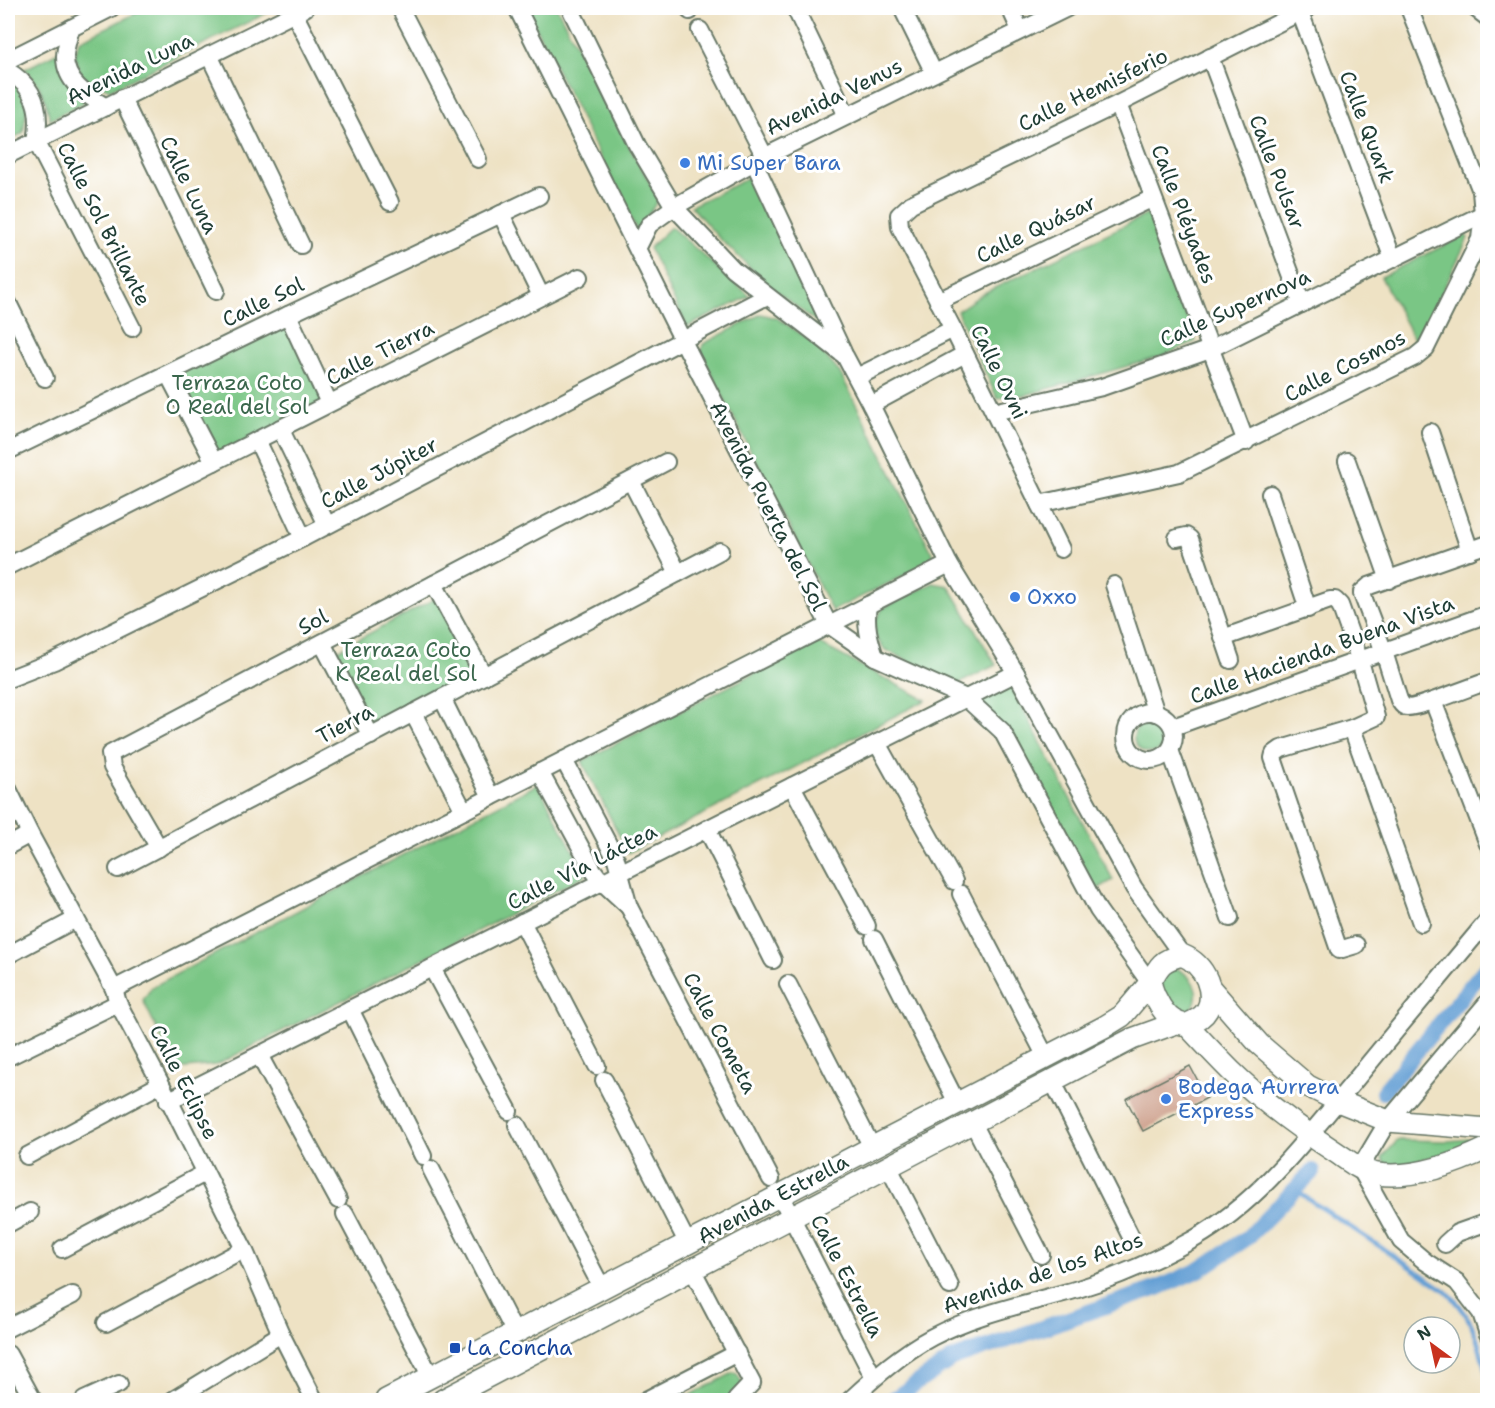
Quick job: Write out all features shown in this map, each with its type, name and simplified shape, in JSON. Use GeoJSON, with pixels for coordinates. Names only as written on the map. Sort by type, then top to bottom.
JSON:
{"type":"FeatureCollection","features":[{"type":"Feature","properties":{"kind":"main road"},"geometry":{"type":"LineString","coordinates":[[1488,1129],[1388,1121],[1308,1086],[1258,1044],[1210,988],[1202,970],[1190,958],[1182,955],[1164,961],[1158,966],[1150,983],[1152,992],[1161,1006],[1233,1073],[1310,1135],[1360,1168],[1375,1174],[1419,1172],[1461,1161],[1488,1148]]}},
{"type":"Feature","properties":{"kind":"main road","name":"Avenida Estrella"},"geometry":{"type":"LineString","coordinates":[[392,1399],[688,1244],[776,1187],[872,1148],[1122,1016],[1150,983]]}},
{"type":"Feature","properties":{"kind":"main road"},"geometry":{"type":"LineString","coordinates":[[1182,1024],[1202,1017],[1208,1009],[1210,988]]}},
{"type":"Feature","properties":{"kind":"main road","name":"Avenida Estrella"},"geometry":{"type":"LineString","coordinates":[[443,1401],[1132,1039],[1182,1024]]}},
{"type":"Feature","properties":{"kind":"street"},"geometry":{"type":"LineString","coordinates":[[8,60],[77,19],[111,8]]}},
{"type":"Feature","properties":{"kind":"street"},"geometry":{"type":"LineString","coordinates":[[400,8],[478,159]]}},
{"type":"Feature","properties":{"kind":"street","name":"Avenida Puerta del Sol"},"geometry":{"type":"LineString","coordinates":[[517,8],[682,339],[829,625],[875,657],[966,698],[1002,731],[1098,910],[1150,983]]}},
{"type":"Feature","properties":{"kind":"street"},"geometry":{"type":"LineString","coordinates":[[570,8],[637,145],[674,207],[733,269],[845,356]]}},
{"type":"Feature","properties":{"kind":"street"},"geometry":{"type":"LineString","coordinates":[[795,8],[847,116]]}},
{"type":"Feature","properties":{"kind":"street"},"geometry":{"type":"LineString","coordinates":[[902,8],[934,73]]}},
{"type":"Feature","properties":{"kind":"street"},"geometry":{"type":"LineString","coordinates":[[1010,8],[1020,30]]}},
{"type":"Feature","properties":{"kind":"street","name":"Avenida Venus"},"geometry":{"type":"LineString","coordinates":[[638,247],[650,225],[674,207],[760,159],[1067,8]]}},
{"type":"Feature","properties":{"kind":"street","name":"Calle Cosmos"},"geometry":{"type":"LineString","coordinates":[[1039,504],[1179,473],[1246,442],[1422,353],[1480,239],[1483,214],[1481,191],[1409,8]]}},
{"type":"Feature","properties":{"kind":"street"},"geometry":{"type":"LineString","coordinates":[[1475,8],[1488,18]]}},
{"type":"Feature","properties":{"kind":"street"},"geometry":{"type":"LineString","coordinates":[[299,10],[390,202]]}},
{"type":"Feature","properties":{"kind":"street","name":"Avenida Luna"},"geometry":{"type":"LineString","coordinates":[[8,155],[299,10]]}},
{"type":"Feature","properties":{"kind":"street","name":"Calle Hemisferio"},"geometry":{"type":"LineString","coordinates":[[899,215],[911,204],[1118,104],[1304,10]]}},
{"type":"Feature","properties":{"kind":"street","name":"Calle Quark"},"geometry":{"type":"LineString","coordinates":[[1304,10],[1393,259]]}},
{"type":"Feature","properties":{"kind":"street"},"geometry":{"type":"LineString","coordinates":[[77,19],[65,56],[70,75],[82,92],[106,106]]}},
{"type":"Feature","properties":{"kind":"street"},"geometry":{"type":"LineString","coordinates":[[700,30],[760,159],[845,356],[949,564],[1016,673],[1134,888],[1182,955]]}},
{"type":"Feature","properties":{"kind":"street"},"geometry":{"type":"LineString","coordinates":[[208,55],[301,244]]}},
{"type":"Feature","properties":{"kind":"street","name":"Calle Pulsar"},"geometry":{"type":"LineString","coordinates":[[1210,57],[1302,304]]}},
{"type":"Feature","properties":{"kind":"street"},"geometry":{"type":"LineString","coordinates":[[8,70],[26,84],[34,101],[39,126],[36,141]]}},
{"type":"Feature","properties":{"kind":"street","name":"Calle Luna"},"geometry":{"type":"LineString","coordinates":[[122,98],[216,291]]}},
{"type":"Feature","properties":{"kind":"street","name":"Calle Pléyades"},"geometry":{"type":"LineString","coordinates":[[1118,104],[1246,442]]}},
{"type":"Feature","properties":{"kind":"street","name":"Calle Sol Brillante"},"geometry":{"type":"LineString","coordinates":[[36,141],[132,328]]}},
{"type":"Feature","properties":{"kind":"street","name":"Calle Sol"},"geometry":{"type":"LineString","coordinates":[[8,451],[539,196]]}},
{"type":"Feature","properties":{"kind":"street","name":"Calle Quásar"},"geometry":{"type":"LineString","coordinates":[[938,301],[1153,198]]}},
{"type":"Feature","properties":{"kind":"street"},"geometry":{"type":"LineString","coordinates":[[501,214],[541,296]]}},
{"type":"Feature","properties":{"kind":"street","name":"Calle Supernova"},"geometry":{"type":"LineString","coordinates":[[994,412],[1102,387],[1210,349],[1483,214]]}},
{"type":"Feature","properties":{"kind":"street","name":"Calle Ovni"},"geometry":{"type":"LineString","coordinates":[[899,215],[900,227],[1061,549]]}},
{"type":"Feature","properties":{"kind":"street","name":"Calle Tierra"},"geometry":{"type":"LineString","coordinates":[[8,566],[580,277]]}},
{"type":"Feature","properties":{"kind":"street","name":"Calle Júpiter"},"geometry":{"type":"LineString","coordinates":[[8,679],[54,661],[303,538],[767,296]]}},
{"type":"Feature","properties":{"kind":"street"},"geometry":{"type":"LineString","coordinates":[[8,303],[45,378]]}},
{"type":"Feature","properties":{"kind":"street"},"geometry":{"type":"LineString","coordinates":[[288,315],[329,403]]}},
{"type":"Feature","properties":{"kind":"street"},"geometry":{"type":"LineString","coordinates":[[857,378],[953,329]]}},
{"type":"Feature","properties":{"kind":"street"},"geometry":{"type":"LineString","coordinates":[[871,405],[965,354]]}},
{"type":"Feature","properties":{"kind":"street"},"geometry":{"type":"LineString","coordinates":[[168,374],[214,462]]}},
{"type":"Feature","properties":{"kind":"street"},"geometry":{"type":"LineString","coordinates":[[280,428],[327,525]]}},
{"type":"Feature","properties":{"kind":"street"},"geometry":{"type":"LineString","coordinates":[[1430,432],[1470,551]]}},
{"type":"Feature","properties":{"kind":"street"},"geometry":{"type":"LineString","coordinates":[[257,440],[303,538]]}},
{"type":"Feature","properties":{"kind":"street"},"geometry":{"type":"LineString","coordinates":[[1347,460],[1389,580]]}},
{"type":"Feature","properties":{"kind":"street","name":"Sol"},"geometry":{"type":"LineString","coordinates":[[159,848],[111,767],[110,754],[666,462]]}},
{"type":"Feature","properties":{"kind":"street"},"geometry":{"type":"LineString","coordinates":[[631,481],[678,573]]}},
{"type":"Feature","properties":{"kind":"street"},"geometry":{"type":"LineString","coordinates":[[1270,494],[1308,609]]}},
{"type":"Feature","properties":{"kind":"street"},"geometry":{"type":"LineString","coordinates":[[1177,538],[1186,536],[1190,539],[1231,660]]}},
{"type":"Feature","properties":{"kind":"street"},"geometry":{"type":"LineString","coordinates":[[1488,544],[1369,586],[1362,592],[1401,704],[1409,708],[1488,681]]}},
{"type":"Feature","properties":{"kind":"street","name":"Tierra"},"geometry":{"type":"LineString","coordinates":[[118,869],[720,551]]}},
{"type":"Feature","properties":{"kind":"street"},"geometry":{"type":"LineString","coordinates":[[8,1057],[116,996],[464,811],[949,564]]}},
{"type":"Feature","properties":{"kind":"street"},"geometry":{"type":"LineString","coordinates":[[434,584],[484,676]]}},
{"type":"Feature","properties":{"kind":"street"},"geometry":{"type":"LineString","coordinates":[[1114,585],[1156,713]]}},
{"type":"Feature","properties":{"kind":"street"},"geometry":{"type":"LineString","coordinates":[[1223,638],[1335,600],[1340,605],[1360,661],[1376,717],[1352,728],[1281,749],[1274,754],[1273,762],[1339,950],[1356,945]]}},
{"type":"Feature","properties":{"kind":"street"},"geometry":{"type":"LineString","coordinates":[[868,605],[867,633],[875,657]]}},
{"type":"Feature","properties":{"kind":"street","name":"Calle Hacienda Buena Vista"},"geometry":{"type":"LineString","coordinates":[[1173,727],[1488,614]]}},
{"type":"Feature","properties":{"kind":"street"},"geometry":{"type":"LineString","coordinates":[[322,643],[371,736]]}},
{"type":"Feature","properties":{"kind":"street","name":"Calle Vía Láctea"},"geometry":{"type":"LineString","coordinates":[[168,1101],[1016,673]]}},
{"type":"Feature","properties":{"kind":"street"},"geometry":{"type":"LineString","coordinates":[[442,698],[491,797]]}},
{"type":"Feature","properties":{"kind":"street"},"geometry":{"type":"LineString","coordinates":[[1432,701],[1488,844]]}},
{"type":"Feature","properties":{"kind":"street"},"geometry":{"type":"LineString","coordinates":[[1149,712],[1166,718],[1173,727],[1174,739],[1170,750],[1159,759],[1145,760],[1133,754],[1126,741],[1128,728],[1136,717],[1149,712]]}},
{"type":"Feature","properties":{"kind":"street"},"geometry":{"type":"LineString","coordinates":[[413,713],[464,811]]}},
{"type":"Feature","properties":{"kind":"street"},"geometry":{"type":"LineString","coordinates":[[1352,728],[1421,923]]}},
{"type":"Feature","properties":{"kind":"street"},"geometry":{"type":"LineString","coordinates":[[878,743],[1046,1057]]}},
{"type":"Feature","properties":{"kind":"street"},"geometry":{"type":"LineString","coordinates":[[1170,750],[1230,918]]}},
{"type":"Feature","properties":{"kind":"street","name":"Calle Cometa"},"geometry":{"type":"LineString","coordinates":[[564,760],[621,872],[629,907],[776,1187]]}},
{"type":"Feature","properties":{"kind":"street","name":"Calle Cometa"},"geometry":{"type":"LineString","coordinates":[[540,772],[593,870],[602,882],[629,907]]}},
{"type":"Feature","properties":{"kind":"street"},"geometry":{"type":"LineString","coordinates":[[792,786],[871,932],[957,1103]]}},
{"type":"Feature","properties":{"kind":"street","name":"Calle Eclipse"},"geometry":{"type":"LineString","coordinates":[[8,789],[244,1249],[281,1334],[314,1399]]}},
{"type":"Feature","properties":{"kind":"street"},"geometry":{"type":"LineString","coordinates":[[706,829],[773,960]]}},
{"type":"Feature","properties":{"kind":"street"},"geometry":{"type":"LineString","coordinates":[[8,846],[30,834]]}},
{"type":"Feature","properties":{"kind":"street"},"geometry":{"type":"LineString","coordinates":[[8,955],[76,919]]}},
{"type":"Feature","properties":{"kind":"street","name":"Avenida de los Altos"},"geometry":{"type":"LineString","coordinates":[[850,1401],[874,1378],[932,1337],[996,1312],[1082,1288],[1140,1266],[1193,1239],[1246,1201],[1310,1135],[1488,920]]}},
{"type":"Feature","properties":{"kind":"street"},"geometry":{"type":"LineString","coordinates":[[522,922],[688,1244]]}},
{"type":"Feature","properties":{"kind":"street"},"geometry":{"type":"LineString","coordinates":[[432,968],[602,1288]]}},
{"type":"Feature","properties":{"kind":"street"},"geometry":{"type":"LineString","coordinates":[[789,984],[872,1148]]}},
{"type":"Feature","properties":{"kind":"street"},"geometry":{"type":"LineString","coordinates":[[1488,1002],[1388,1121],[1360,1168],[1401,1241],[1426,1262],[1457,1282],[1481,1313],[1488,1334]]}},
{"type":"Feature","properties":{"kind":"street"},"geometry":{"type":"LineString","coordinates":[[350,1009],[515,1333]]}},
{"type":"Feature","properties":{"kind":"street"},"geometry":{"type":"LineString","coordinates":[[259,1055],[431,1377]]}},
{"type":"Feature","properties":{"kind":"street"},"geometry":{"type":"LineString","coordinates":[[1053,1082],[1130,1235]]}},
{"type":"Feature","properties":{"kind":"street"},"geometry":{"type":"LineString","coordinates":[[27,1156],[161,1084]]}},
{"type":"Feature","properties":{"kind":"street"},"geometry":{"type":"LineString","coordinates":[[973,1123],[1041,1255]]}},
{"type":"Feature","properties":{"kind":"street"},"geometry":{"type":"LineString","coordinates":[[889,1168],[950,1286]]}},
{"type":"Feature","properties":{"kind":"street"},"geometry":{"type":"LineString","coordinates":[[62,1249],[205,1173]]}},
{"type":"Feature","properties":{"kind":"street","name":"Calle Estrella"},"geometry":{"type":"LineString","coordinates":[[776,1187],[874,1378]]}},
{"type":"Feature","properties":{"kind":"street"},"geometry":{"type":"LineString","coordinates":[[8,1224],[30,1212]]}},
{"type":"Feature","properties":{"kind":"street"},"geometry":{"type":"LineString","coordinates":[[1445,1244],[1457,1233],[1488,1222]]}},
{"type":"Feature","properties":{"kind":"street"},"geometry":{"type":"LineString","coordinates":[[106,1323],[244,1249]]}},
{"type":"Feature","properties":{"kind":"street"},"geometry":{"type":"LineString","coordinates":[[692,1269],[752,1383],[736,1401]]}},
{"type":"Feature","properties":{"kind":"street"},"geometry":{"type":"LineString","coordinates":[[8,1328],[73,1295]]}},
{"type":"Feature","properties":{"kind":"street"},"geometry":{"type":"LineString","coordinates":[[173,1401],[281,1334]]}},
{"type":"Feature","properties":{"kind":"street"},"geometry":{"type":"LineString","coordinates":[[646,1401],[737,1353]]}},
{"type":"Feature","properties":{"kind":"street"},"geometry":{"type":"LineString","coordinates":[[8,1354],[33,1401]]}},
{"type":"Feature","properties":{"kind":"street"},"geometry":{"type":"LineString","coordinates":[[84,1401],[119,1384]]}},
{"type":"Feature","properties":{"kind":"green space"},"geometry":{"type":"Polygon","coordinates":[[[147,8],[277,8],[110,90],[82,78],[75,55],[79,41],[147,8]]]}},
{"type":"Feature","properties":{"kind":"green space"},"geometry":{"type":"Polygon","coordinates":[[[526,8],[557,8],[659,199],[637,231],[526,8]]]}},
{"type":"Feature","properties":{"kind":"green space"},"geometry":{"type":"Polygon","coordinates":[[[60,51],[84,103],[50,120],[42,92],[25,69],[60,51]]]}},
{"type":"Feature","properties":{"kind":"green space"},"geometry":{"type":"Polygon","coordinates":[[[8,82],[19,86],[28,103],[23,133],[8,141],[8,82]]]}},
{"type":"Feature","properties":{"kind":"green space"},"geometry":{"type":"Polygon","coordinates":[[[755,175],[828,331],[766,283],[717,236],[691,206],[755,175]]]}},
{"type":"Feature","properties":{"kind":"green space"},"geometry":{"type":"Polygon","coordinates":[[[1148,214],[1196,341],[1163,356],[1026,395],[997,398],[957,311],[984,293],[1148,214]]]}},
{"type":"Feature","properties":{"kind":"green space"},"geometry":{"type":"Polygon","coordinates":[[[671,227],[750,296],[687,327],[649,248],[671,227]]]}},
{"type":"Feature","properties":{"kind":"green space"},"geometry":{"type":"Polygon","coordinates":[[[1465,235],[1468,238],[1417,345],[1381,277],[1465,235]]]}},
{"type":"Feature","properties":{"kind":"green space"},"geometry":{"type":"Polygon","coordinates":[[[761,314],[777,318],[814,343],[840,373],[936,560],[832,611],[701,353],[703,344],[761,314]]]}},
{"type":"Feature","properties":{"kind":"green space","name":"Terraza Coto O Real del Sol"},"geometry":{"type":"Polygon","coordinates":[[[288,315],[329,403],[214,462],[168,374],[288,315]]]}},
{"type":"Feature","properties":{"kind":"green space"},"geometry":{"type":"Polygon","coordinates":[[[933,583],[949,586],[996,665],[956,685],[884,649],[876,638],[874,623],[883,608],[933,583]]]}},
{"type":"Feature","properties":{"kind":"green space","name":"Terraza Coto K Real del Sol"},"geometry":{"type":"Polygon","coordinates":[[[438,597],[478,673],[374,728],[334,652],[438,597]]]}},
{"type":"Feature","properties":{"kind":"green space"},"geometry":{"type":"Polygon","coordinates":[[[816,642],[926,700],[628,853],[582,761],[816,642]]]}},
{"type":"Feature","properties":{"kind":"green space"},"geometry":{"type":"Polygon","coordinates":[[[1010,684],[1113,880],[1096,890],[976,702],[1010,684]]]}},
{"type":"Feature","properties":{"kind":"green space"},"geometry":{"type":"Polygon","coordinates":[[[1150,721],[1162,725],[1166,737],[1162,749],[1150,753],[1138,749],[1134,737],[1138,725],[1150,721]]]}},
{"type":"Feature","properties":{"kind":"green space"},"geometry":{"type":"Polygon","coordinates":[[[538,784],[586,875],[216,1065],[176,1069],[143,1000],[152,987],[538,784]]]}},
{"type":"Feature","properties":{"kind":"green space"},"geometry":{"type":"Polygon","coordinates":[[[1171,966],[1185,974],[1193,983],[1196,992],[1192,1008],[1186,1012],[1179,1012],[1172,1007],[1156,977],[1171,966]]]}},
{"type":"Feature","properties":{"kind":"green space"},"geometry":{"type":"Polygon","coordinates":[[[1481,1138],[1482,1142],[1475,1145],[1402,1165],[1386,1164],[1382,1158],[1400,1140],[1448,1141],[1481,1138]]]}},
{"type":"Feature","properties":{"kind":"green space"},"geometry":{"type":"Polygon","coordinates":[[[733,1373],[737,1374],[742,1387],[728,1400],[681,1400],[733,1373]]]}},
{"type":"Feature","properties":{"kind":"building","name":"Bodega Aurrera Express"},"geometry":{"type":"Polygon","coordinates":[[[1190,1066],[1207,1098],[1143,1131],[1126,1099],[1190,1066]]]}},
{"type":"Feature","properties":{"kind":"waterway"},"geometry":{"type":"LineString","coordinates":[[1383,1092],[1488,965]]}},
{"type":"Feature","properties":{"kind":"waterway"},"geometry":{"type":"LineString","coordinates":[[892,1400],[952,1359],[1158,1288],[1199,1270],[1247,1238],[1313,1171]]}},
{"type":"Feature","properties":{"kind":"waterway"},"geometry":{"type":"LineString","coordinates":[[1295,1190],[1445,1290],[1463,1311],[1474,1331],[1488,1379]]}},
{"type":"Feature","properties":{"kind":"place","name":"Mi Super Bara"},"geometry":{"type":"Point","coordinates":[685,163]}},
{"type":"Feature","properties":{"kind":"place","name":"Oxxo"},"geometry":{"type":"Point","coordinates":[1015,597]}},
{"type":"Feature","properties":{"kind":"place","name":"Bodega Aurrera Express"},"geometry":{"type":"Point","coordinates":[1166,1099]}},
{"type":"Feature","properties":{"kind":"place","name":"La Concha"},"geometry":{"type":"Point","coordinates":[455,1348]}}]}
